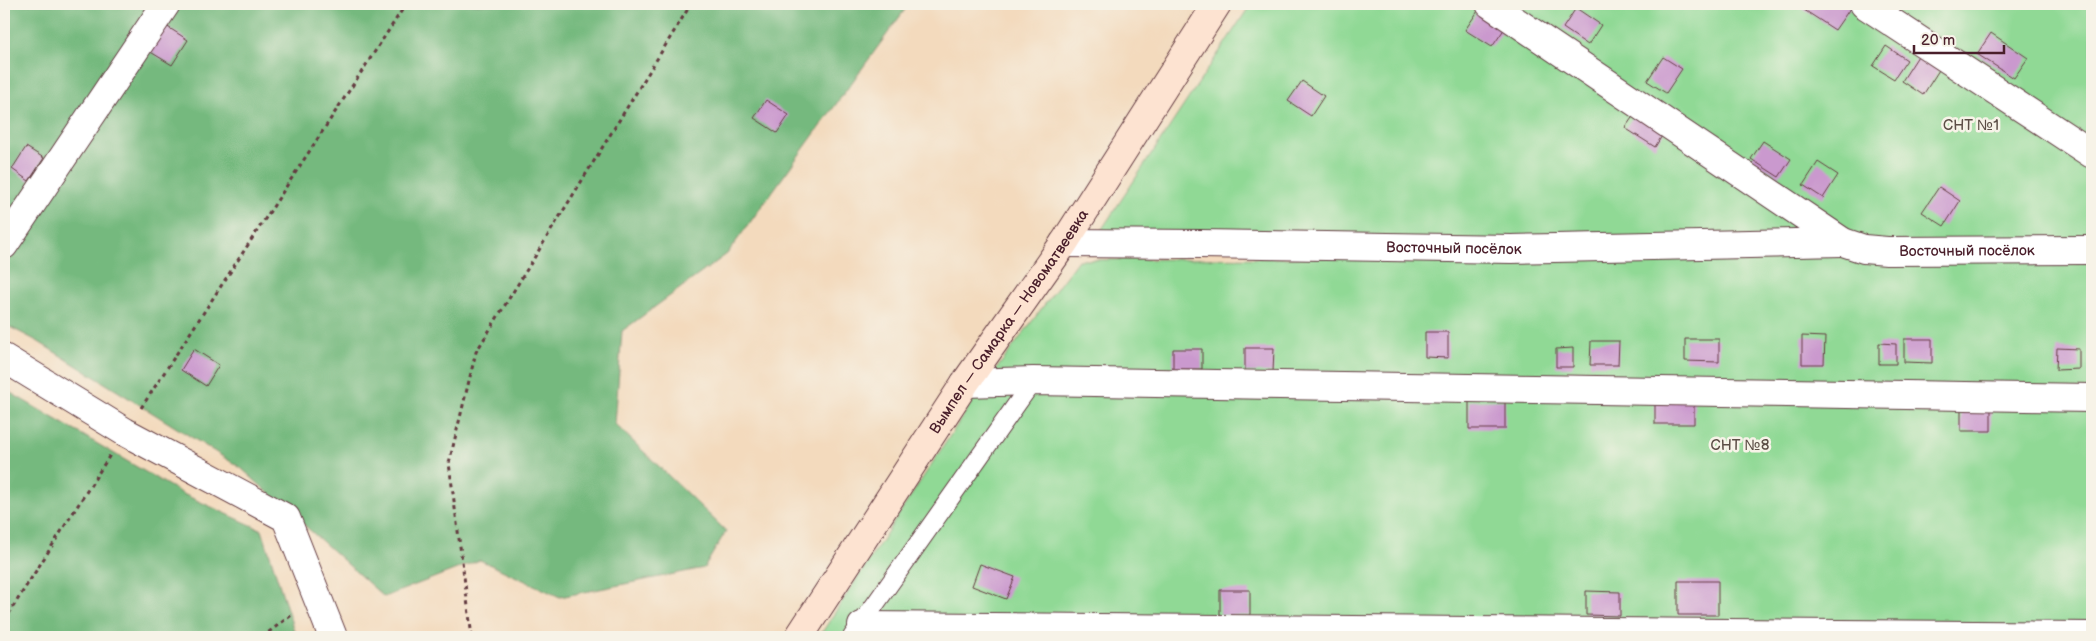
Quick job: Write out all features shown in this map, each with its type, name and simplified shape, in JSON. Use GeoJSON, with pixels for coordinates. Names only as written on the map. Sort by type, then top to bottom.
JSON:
{"type":"FeatureCollection","features":[{"type":"Feature","properties":{"kind":"main road","name":"Вымпел — Самарка — Новоматвеевка"},"geometry":{"type":"LineString","coordinates":[[799,637],[965,383],[1064,243],[1217,4]]}},
{"type":"Feature","properties":{"kind":"street"},"geometry":{"type":"LineString","coordinates":[[4,245],[166,4]]}},
{"type":"Feature","properties":{"kind":"street","name":"Восточный посёлок"},"geometry":{"type":"LineString","coordinates":[[1490,4],[1843,242],[1864,249],[1887,251],[2092,250]]}},
{"type":"Feature","properties":{"kind":"street"},"geometry":{"type":"LineString","coordinates":[[1864,4],[2092,154]]}},
{"type":"Feature","properties":{"kind":"street","name":"Восточный посёлок"},"geometry":{"type":"LineString","coordinates":[[1064,243],[1511,249],[1843,242]]}},
{"type":"Feature","properties":{"kind":"street"},"geometry":{"type":"LineString","coordinates":[[4,358],[126,432],[286,518],[333,637]]}},
{"type":"Feature","properties":{"kind":"street"},"geometry":{"type":"LineString","coordinates":[[965,383],[1033,380],[2092,398]]}},
{"type":"Feature","properties":{"kind":"street"},"geometry":{"type":"LineString","coordinates":[[857,632],[2092,636]]}},
{"type":"Feature","properties":{"kind":"lane"},"geometry":{"type":"LineString","coordinates":[[857,632],[1033,380]]}},
{"type":"Feature","properties":{"kind":"path"},"geometry":{"type":"LineString","coordinates":[[4,621],[406,4]]}},
{"type":"Feature","properties":{"kind":"path"},"geometry":{"type":"LineString","coordinates":[[472,637],[448,464],[476,352],[691,4]]}},
{"type":"Feature","properties":{"kind":"path"},"geometry":{"type":"LineString","coordinates":[[262,637],[317,596]]}},
{"type":"Feature","properties":{"kind":"green space"},"geometry":{"type":"Polygon","coordinates":[[[4,4],[909,4],[727,254],[622,331],[615,424],[726,531],[704,568],[560,597],[480,560],[384,597],[241,468],[37,341],[4,324],[4,4]]]}},
{"type":"Feature","properties":{"kind":"green space","name":"СНТ №1"},"geometry":{"type":"Polygon","coordinates":[[[1251,4],[2092,4],[2092,248],[1096,238],[1251,4]]]}},
{"type":"Feature","properties":{"kind":"green space","name":"СНТ №8"},"geometry":{"type":"Polygon","coordinates":[[[1840,252],[2092,262],[2092,637],[819,637],[974,399],[1078,260],[1840,252]]]}},
{"type":"Feature","properties":{"kind":"green space"},"geometry":{"type":"Polygon","coordinates":[[[4,389],[183,494],[262,530],[296,637],[4,637],[4,389]]]}},
{"type":"Feature","properties":{"kind":"building"},"geometry":{"type":"Polygon","coordinates":[[[1795,4],[1846,4],[1851,7],[1835,30],[1795,4]]]}},
{"type":"Feature","properties":{"kind":"building"},"geometry":{"type":"Polygon","coordinates":[[[1576,8],[1601,25],[1588,45],[1563,28],[1576,8]]]}},
{"type":"Feature","properties":{"kind":"building"},"geometry":{"type":"Polygon","coordinates":[[[1478,11],[1505,28],[1492,47],[1465,30],[1478,11]]]}},
{"type":"Feature","properties":{"kind":"building"},"geometry":{"type":"Polygon","coordinates":[[[160,22],[188,40],[172,65],[144,48],[160,22]]]}},
{"type":"Feature","properties":{"kind":"building"},"geometry":{"type":"Polygon","coordinates":[[[1991,33],[2028,58],[2014,78],[1977,54],[1991,33]]]}},
{"type":"Feature","properties":{"kind":"building"},"geometry":{"type":"Polygon","coordinates":[[[1886,46],[1907,60],[1894,79],[1873,66],[1886,46]]]}},
{"type":"Feature","properties":{"kind":"building"},"geometry":{"type":"Polygon","coordinates":[[[1918,56],[1939,70],[1923,95],[1902,81],[1918,56]]]}},
{"type":"Feature","properties":{"kind":"building"},"geometry":{"type":"Polygon","coordinates":[[[1663,57],[1682,69],[1666,93],[1647,81],[1663,57]]]}},
{"type":"Feature","properties":{"kind":"building"},"geometry":{"type":"Polygon","coordinates":[[[1302,81],[1324,96],[1311,116],[1288,101],[1302,81]]]}},
{"type":"Feature","properties":{"kind":"building"},"geometry":{"type":"Polygon","coordinates":[[[766,100],[789,115],[777,133],[754,118],[766,100]]]}},
{"type":"Feature","properties":{"kind":"building"},"geometry":{"type":"Polygon","coordinates":[[[1636,112],[1665,131],[1655,147],[1625,128],[1636,112]]]}},
{"type":"Feature","properties":{"kind":"building"},"geometry":{"type":"Polygon","coordinates":[[[1763,141],[1791,159],[1779,177],[1751,159],[1763,141]]]}},
{"type":"Feature","properties":{"kind":"building"},"geometry":{"type":"Polygon","coordinates":[[[26,147],[44,158],[29,181],[12,169],[26,147]]]}},
{"type":"Feature","properties":{"kind":"building"},"geometry":{"type":"Polygon","coordinates":[[[1818,162],[1838,175],[1823,198],[1803,185],[1818,162]]]}},
{"type":"Feature","properties":{"kind":"building"},"geometry":{"type":"Polygon","coordinates":[[[1939,187],[1960,201],[1944,226],[1922,212],[1939,187]]]}},
{"type":"Feature","properties":{"kind":"building"},"geometry":{"type":"Polygon","coordinates":[[[1425,332],[1448,332],[1448,358],[1425,357],[1425,332]]]}},
{"type":"Feature","properties":{"kind":"building"},"geometry":{"type":"Polygon","coordinates":[[[1802,336],[1825,337],[1824,364],[1802,364],[1802,336]]]}},
{"type":"Feature","properties":{"kind":"building"},"geometry":{"type":"Polygon","coordinates":[[[1685,339],[1719,339],[1719,362],[1685,361],[1685,339]]]}},
{"type":"Feature","properties":{"kind":"building"},"geometry":{"type":"Polygon","coordinates":[[[1904,339],[1932,339],[1932,363],[1904,362],[1904,339]]]}},
{"type":"Feature","properties":{"kind":"building"},"geometry":{"type":"Polygon","coordinates":[[[1591,341],[1619,341],[1618,365],[1590,365],[1591,341]]]}},
{"type":"Feature","properties":{"kind":"building"},"geometry":{"type":"Polygon","coordinates":[[[1879,343],[1896,344],[1896,364],[1879,364],[1879,343]]]}},
{"type":"Feature","properties":{"kind":"building"},"geometry":{"type":"Polygon","coordinates":[[[1245,348],[1274,348],[1273,372],[1245,372],[1245,348]]]}},
{"type":"Feature","properties":{"kind":"building"},"geometry":{"type":"Polygon","coordinates":[[[1573,348],[1573,367],[1556,367],[1556,349],[1573,348]]]}},
{"type":"Feature","properties":{"kind":"building"},"geometry":{"type":"Polygon","coordinates":[[[2057,348],[2079,349],[2079,369],[2056,370],[2057,348]]]}},
{"type":"Feature","properties":{"kind":"building"},"geometry":{"type":"Polygon","coordinates":[[[194,349],[219,365],[206,386],[181,370],[194,349]]]}},
{"type":"Feature","properties":{"kind":"building"},"geometry":{"type":"Polygon","coordinates":[[[1173,349],[1202,349],[1202,369],[1173,369],[1173,349]]]}},
{"type":"Feature","properties":{"kind":"building"},"geometry":{"type":"Polygon","coordinates":[[[1505,400],[1505,429],[1469,429],[1469,401],[1505,400]]]}},
{"type":"Feature","properties":{"kind":"building"},"geometry":{"type":"Polygon","coordinates":[[[1655,400],[1694,400],[1694,424],[1655,424],[1655,400]]]}},
{"type":"Feature","properties":{"kind":"building"},"geometry":{"type":"Polygon","coordinates":[[[1961,404],[1991,405],[1991,431],[1961,431],[1961,404]]]}},
{"type":"Feature","properties":{"kind":"building"},"geometry":{"type":"Polygon","coordinates":[[[980,564],[1015,577],[1006,599],[972,586],[980,564]]]}},
{"type":"Feature","properties":{"kind":"building"},"geometry":{"type":"Polygon","coordinates":[[[1678,581],[1718,581],[1718,615],[1678,615],[1678,581]]]}},
{"type":"Feature","properties":{"kind":"building"},"geometry":{"type":"Polygon","coordinates":[[[1220,590],[1250,590],[1250,616],[1220,615],[1220,590]]]}},
{"type":"Feature","properties":{"kind":"building"},"geometry":{"type":"Polygon","coordinates":[[[1586,591],[1620,592],[1620,616],[1586,615],[1586,591]]]}}]}
